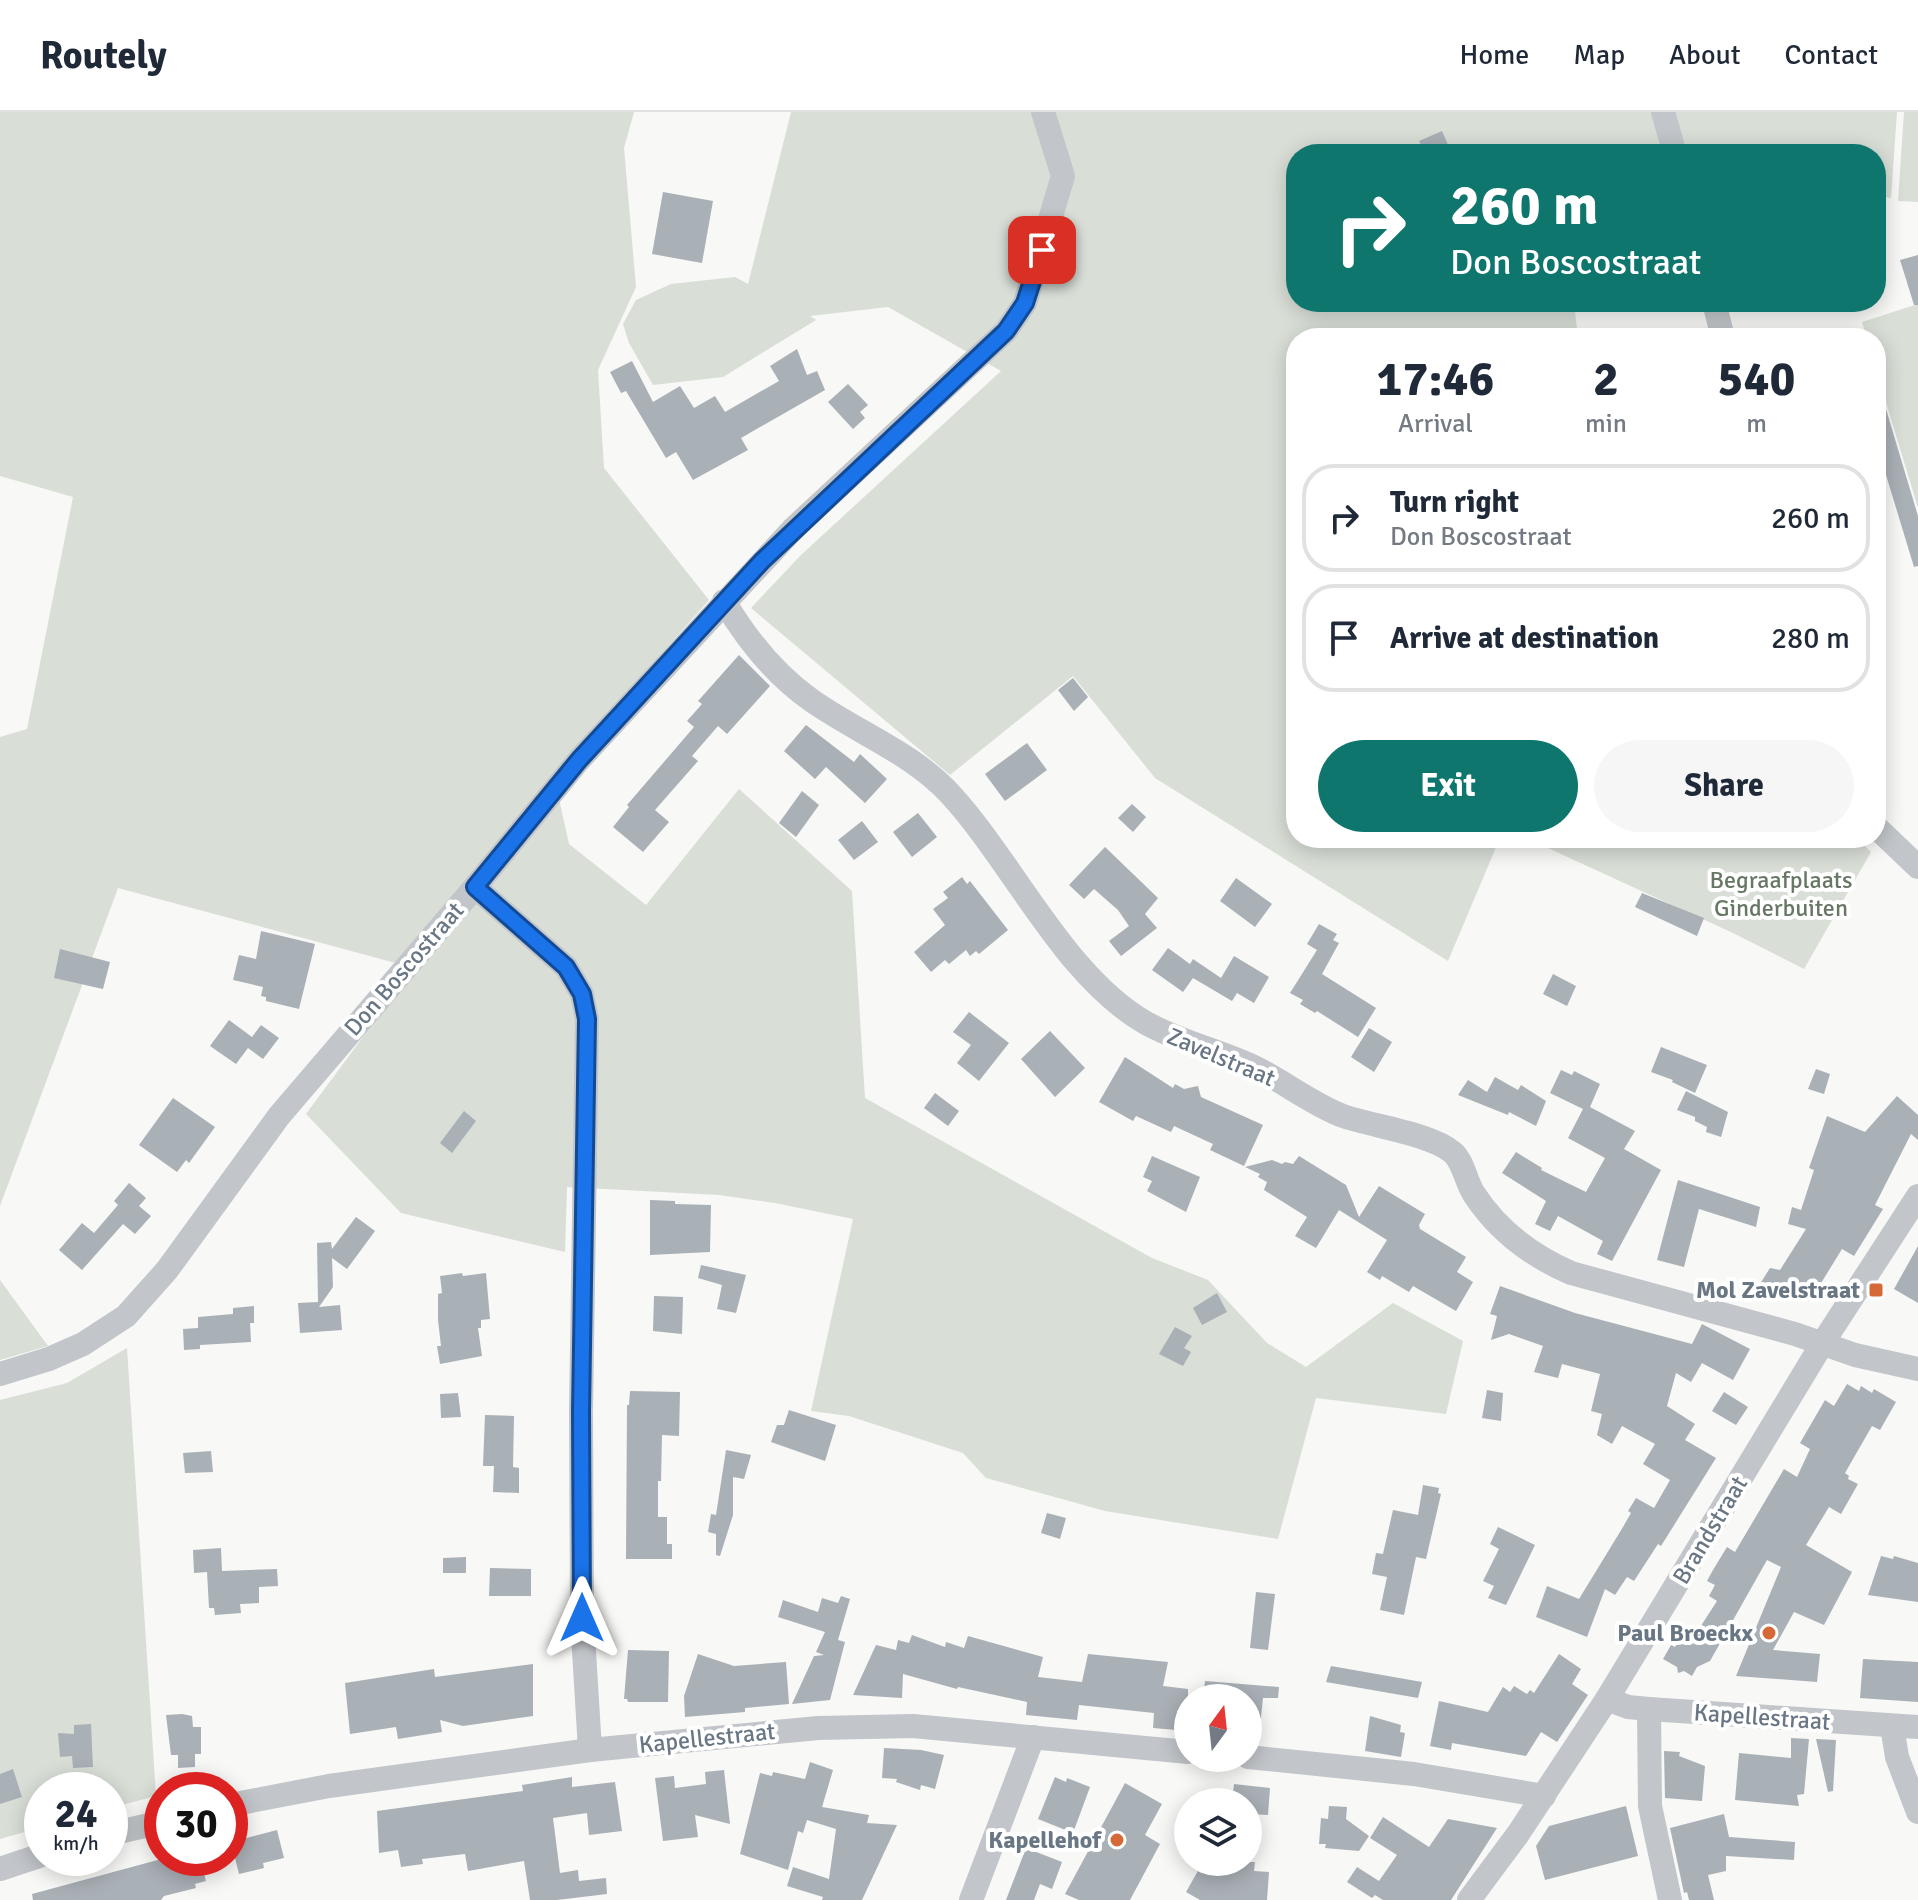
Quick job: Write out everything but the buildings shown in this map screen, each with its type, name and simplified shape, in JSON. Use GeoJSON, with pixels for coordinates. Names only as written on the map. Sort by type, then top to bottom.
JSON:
{"type":"FeatureCollection","features":[{"type":"Feature","properties":{"kind":"street","name":"Don Boscostraat"},"geometry":{"type":"LineString","coordinates":[[0,1374],[83,1344],[126,1316],[167,1270],[279,1116],[579,760],[794,528],[1006,331],[1025,303],[1063,176],[1043,112]]}},
{"type":"Feature","properties":{"kind":"street"},"geometry":{"type":"LineString","coordinates":[[1663,112],[1672,144]]}},
{"type":"Feature","properties":{"kind":"street","name":"Zavelstraat"},"geometry":{"type":"LineString","coordinates":[[724,601],[746,637],[794,688],[913,764],[952,795],[1082,969],[1122,1008],[1159,1030],[1257,1068],[1340,1115],[1436,1143],[1454,1153],[1474,1194],[1514,1240],[1544,1261],[1571,1273],[1855,1355],[1918,1369]]}},
{"type":"Feature","properties":{"kind":"street"},"geometry":{"type":"LineString","coordinates":[[1886,837],[1918,867]]}},
{"type":"Feature","properties":{"kind":"street"},"geometry":{"type":"LineString","coordinates":[[475,887],[566,967],[582,994],[587,1019],[581,1588],[590,1750]]}},
{"type":"Feature","properties":{"kind":"street","name":"Brandstraat"},"geometry":{"type":"LineString","coordinates":[[1469,1900],[1544,1796],[1607,1699],[1822,1344],[1918,1196]]}},
{"type":"Feature","properties":{"kind":"street","name":"Kapellestraat"},"geometry":{"type":"LineString","coordinates":[[1607,1699],[1628,1707],[1649,1709],[1918,1727]]}},
{"type":"Feature","properties":{"kind":"street"},"geometry":{"type":"LineString","coordinates":[[1649,1709],[1650,1806],[1670,1900]]}},
{"type":"Feature","properties":{"kind":"street","name":"Kapellestraat"},"geometry":{"type":"LineString","coordinates":[[248,1802],[329,1786],[590,1750],[866,1725],[913,1726],[1174,1751]]}},
{"type":"Feature","properties":{"kind":"street"},"geometry":{"type":"LineString","coordinates":[[1892,1726],[1897,1757],[1918,1812]]}},
{"type":"Feature","properties":{"kind":"street"},"geometry":{"type":"LineString","coordinates":[[971,1900],[1033,1737]]}},
{"type":"Feature","properties":{"kind":"street"},"geometry":{"type":"LineString","coordinates":[[1262,1758],[1414,1774],[1544,1796]]}},
{"type":"Feature","properties":{"kind":"street"},"geometry":{"type":"LineString","coordinates":[[0,1869],[24,1861]]}},
{"type":"Feature","properties":{"kind":"green space"},"geometry":{"type":"Polygon","coordinates":[[[0,112],[634,112],[624,148],[636,287],[598,370],[604,468],[709,600],[547,782],[559,799],[569,844],[646,905],[739,789],[852,891],[865,1098],[1152,1258],[1208,1280],[1267,1343],[1306,1367],[1393,1303],[1463,1341],[1446,1414],[1316,1398],[1278,1539],[1105,1511],[986,1478],[963,1453],[849,1416],[811,1411],[853,1219],[719,1195],[567,1187],[565,1252],[401,1213],[306,1114],[414,968],[118,888],[0,1206],[0,737],[27,729],[73,497],[0,476],[0,112]]]}},
{"type":"Feature","properties":{"kind":"green space"},"geometry":{"type":"Polygon","coordinates":[[[791,112],[1897,112],[1891,198],[1886,197],[1886,144],[1286,144],[1286,312],[1575,312],[1577,328],[1286,328],[1286,848],[1496,848],[1448,961],[1155,778],[1073,676],[950,775],[751,608],[801,555],[1001,371],[888,307],[810,316],[816,320],[723,377],[653,385],[629,343],[623,324],[636,300],[671,284],[735,277],[748,284],[791,112]]]}},
{"type":"Feature","properties":{"kind":"green space"},"geometry":{"type":"Polygon","coordinates":[[[1904,112],[1918,112],[1918,202],[1898,201],[1904,112]]]}},
{"type":"Feature","properties":{"kind":"green space"},"geometry":{"type":"Polygon","coordinates":[[[1918,304],[1918,508],[1886,402],[1886,328],[1864,328],[1862,322],[1918,304]]]}},
{"type":"Feature","properties":{"kind":"green space","name":"Begraafplaats Ginderbuiten"},"geometry":{"type":"Polygon","coordinates":[[[1548,848],[1867,848],[1871,852],[1804,969],[1548,848]]]}},
{"type":"Feature","properties":{"kind":"green space"},"geometry":{"type":"Polygon","coordinates":[[[0,1280],[48,1346],[0,1360],[0,1280]]]}},
{"type":"Feature","properties":{"kind":"green space"},"geometry":{"type":"Polygon","coordinates":[[[127,1348],[154,1772],[144,1772],[144,1799],[128,1803],[128,1772],[24,1772],[24,1832],[0,1839],[0,1400],[67,1383],[127,1348]]]}},
{"type":"Feature","properties":{"kind":"place","name":"Mol Zavelstraat"},"geometry":{"type":"Point","coordinates":[1876,1290]}},
{"type":"Feature","properties":{"kind":"place","name":"Paul Broeckx"},"geometry":{"type":"Point","coordinates":[1769,1633]}},
{"type":"Feature","properties":{"kind":"place","name":"Kapellehof"},"geometry":{"type":"Point","coordinates":[1117,1840]}},
{"type":"Feature","properties":{"kind":"route"},"geometry":{"type":"LineString","coordinates":[[582,1618],[581,1412],[587,1019],[582,994],[566,967],[475,887],[579,760],[762,561],[1006,331],[1025,303],[1042,250]]}}]}
